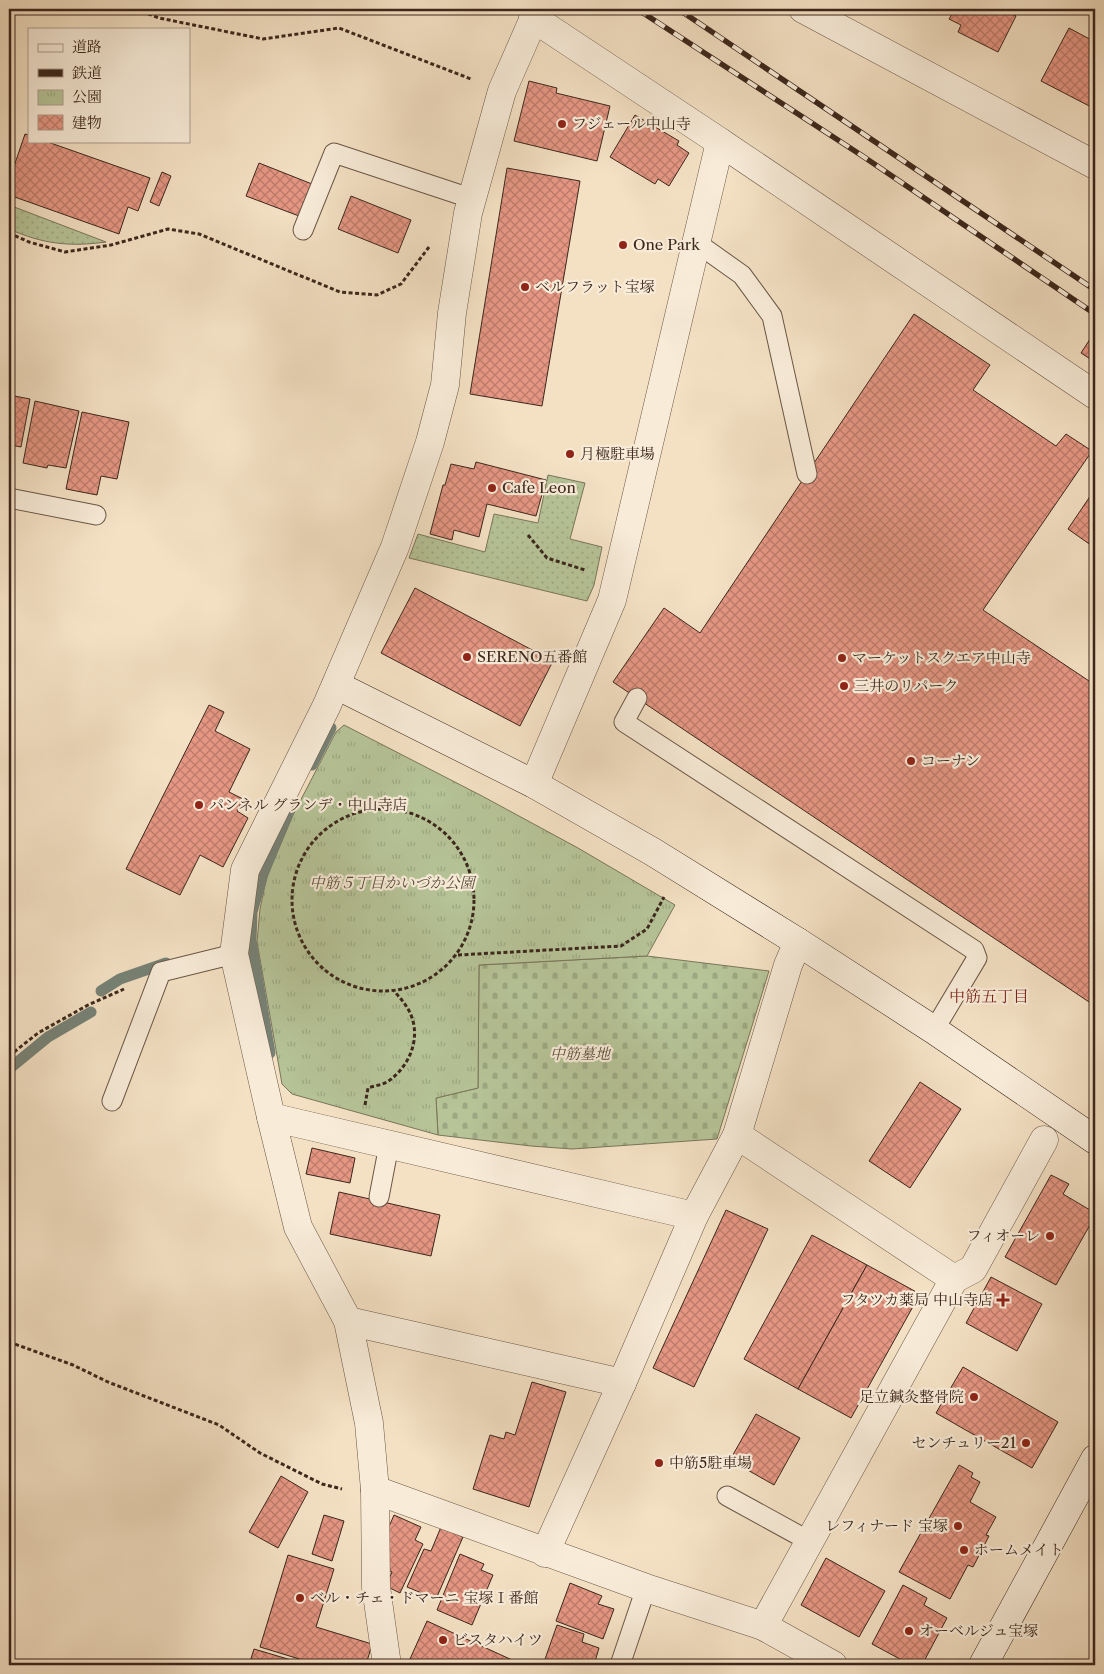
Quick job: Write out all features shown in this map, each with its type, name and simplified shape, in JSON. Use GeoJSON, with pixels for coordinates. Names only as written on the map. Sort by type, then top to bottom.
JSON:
{"type":"FeatureCollection","features":[{"type":"Feature","properties":{"kind":"street"},"geometry":{"type":"LineString","coordinates":[[803,9],[1095,164]]}},
{"type":"Feature","properties":{"kind":"street"},"geometry":{"type":"LineString","coordinates":[[387,1665],[376,1587],[375,1492],[370,1423],[348,1321],[298,1227],[270,1118],[234,954],[245,870],[336,684],[395,547],[430,442],[445,386],[452,313],[468,213],[502,91],[535,13],[720,142],[1095,395]]}},
{"type":"Feature","properties":{"kind":"street"},"geometry":{"type":"LineString","coordinates":[[534,784],[612,600],[720,142]]}},
{"type":"Feature","properties":{"kind":"street"},"geometry":{"type":"LineString","coordinates":[[336,684],[534,784],[653,852],[798,942],[934,1030],[1095,1140]]}},
{"type":"Feature","properties":{"kind":"street"},"geometry":{"type":"LineString","coordinates":[[545,1553],[622,1383],[694,1216],[737,1135],[788,965],[798,942]]}},
{"type":"Feature","properties":{"kind":"street"},"geometry":{"type":"LineString","coordinates":[[270,1118],[694,1216]]}},
{"type":"Feature","properties":{"kind":"street"},"geometry":{"type":"LineString","coordinates":[[737,1135],[954,1279]]}},
{"type":"Feature","properties":{"kind":"street"},"geometry":{"type":"LineString","coordinates":[[763,1626],[954,1279],[973,1269],[1044,1140]]}},
{"type":"Feature","properties":{"kind":"street"},"geometry":{"type":"LineString","coordinates":[[348,1321],[622,1383]]}},
{"type":"Feature","properties":{"kind":"street"},"geometry":{"type":"LineString","coordinates":[[982,1665],[1095,1458]]}},
{"type":"Feature","properties":{"kind":"street"},"geometry":{"type":"LineString","coordinates":[[375,1492],[646,1588],[763,1626],[833,1665]]}},
{"type":"Feature","properties":{"kind":"lane"},"geometry":{"type":"LineString","coordinates":[[303,230],[334,152],[473,199]]}},
{"type":"Feature","properties":{"kind":"lane"},"geometry":{"type":"LineString","coordinates":[[696,243],[742,275],[772,316],[807,474]]}},
{"type":"Feature","properties":{"kind":"lane"},"geometry":{"type":"LineString","coordinates":[[9,498],[96,515]]}},
{"type":"Feature","properties":{"kind":"lane"},"geometry":{"type":"LineString","coordinates":[[637,698],[624,722],[974,950],[977,958],[934,1030]]}},
{"type":"Feature","properties":{"kind":"lane"},"geometry":{"type":"LineString","coordinates":[[112,1101],[161,972],[234,954]]}},
{"type":"Feature","properties":{"kind":"lane"},"geometry":{"type":"LineString","coordinates":[[379,1197],[389,1145]]}},
{"type":"Feature","properties":{"kind":"lane"},"geometry":{"type":"LineString","coordinates":[[727,1496],[809,1541]]}},
{"type":"Feature","properties":{"kind":"lane"},"geometry":{"type":"LineString","coordinates":[[620,1665],[646,1588]]}},
{"type":"Feature","properties":{"kind":"path"},"geometry":{"type":"LineString","coordinates":[[136,9],[159,18],[263,39],[339,28],[502,91]]}},
{"type":"Feature","properties":{"kind":"path"},"geometry":{"type":"LineString","coordinates":[[9,232],[30,242],[65,252],[110,245],[168,229],[199,234],[340,292],[377,295],[401,284],[430,246]]}},
{"type":"Feature","properties":{"kind":"path"},"geometry":{"type":"LineString","coordinates":[[528,535],[547,558],[617,579]]}},
{"type":"Feature","properties":{"kind":"path"},"geometry":{"type":"LineString","coordinates":[[392,808],[421,817],[447,834],[466,859],[475,889],[474,920],[462,949],[441,972],[414,987],[394,991],[383,993],[354,988],[328,974],[307,952],[294,926],[291,896],[297,868],[312,842],[334,822],[362,811],[392,808]]}},
{"type":"Feature","properties":{"kind":"path"},"geometry":{"type":"LineString","coordinates":[[456,955],[621,946],[647,929],[666,895]]}},
{"type":"Feature","properties":{"kind":"path"},"geometry":{"type":"LineString","coordinates":[[9,1056],[38,1033],[88,1005],[161,972]]}},
{"type":"Feature","properties":{"kind":"path"},"geometry":{"type":"LineString","coordinates":[[368,1088],[385,1083],[400,1072],[410,1056],[414,1039],[413,1021],[406,1004],[394,991]]}},
{"type":"Feature","properties":{"kind":"path"},"geometry":{"type":"LineString","coordinates":[[9,1342],[73,1365],[108,1382],[219,1425],[260,1453],[322,1484],[364,1494],[375,1492]]}},
{"type":"Feature","properties":{"kind":"green space"},"geometry":{"type":"Polygon","coordinates":[[[9,205],[106,242],[56,243],[21,234],[9,229],[9,205]]]}},
{"type":"Feature","properties":{"kind":"green space"},"geometry":{"type":"Polygon","coordinates":[[[548,475],[585,483],[570,539],[602,547],[594,585],[587,601],[409,558],[418,534],[485,552],[494,514],[538,523],[548,475]]]}},
{"type":"Feature","properties":{"kind":"green space","name":"中筋５丁目かいづか公園"},"geometry":{"type":"Polygon","coordinates":[[[344,725],[578,848],[675,905],[647,956],[479,965],[478,1088],[436,1098],[438,1135],[292,1094],[282,1084],[257,942],[260,909],[267,876],[294,813],[336,732],[344,725]]]}},
{"type":"Feature","properties":{"kind":"green space","name":"中筋墓地"},"geometry":{"type":"Polygon","coordinates":[[[647,956],[769,971],[717,1139],[572,1149],[438,1135],[436,1098],[478,1088],[479,965],[647,956]]]}},
{"type":"Feature","properties":{"kind":"building"},"geometry":{"type":"Polygon","coordinates":[[[955,9],[1002,9],[1016,16],[998,52],[958,32],[961,25],[949,19],[955,9]]]}},
{"type":"Feature","properties":{"kind":"building"},"geometry":{"type":"Polygon","coordinates":[[[1069,28],[1095,42],[1095,109],[1041,81],[1069,28]]]}},
{"type":"Feature","properties":{"kind":"building","name":"フジェール中山寺"},"geometry":{"type":"Polygon","coordinates":[[[529,81],[557,88],[556,93],[610,106],[597,161],[514,141],[529,81]]]}},
{"type":"Feature","properties":{"kind":"building"},"geometry":{"type":"Polygon","coordinates":[[[635,115],[679,141],[677,145],[689,153],[669,186],[658,179],[655,184],[610,157],[635,115]]]}},
{"type":"Feature","properties":{"kind":"building"},"geometry":{"type":"Polygon","coordinates":[[[25,134],[28,135],[28,142],[48,142],[150,178],[138,211],[128,207],[119,234],[9,195],[9,181],[25,134]]]}},
{"type":"Feature","properties":{"kind":"building"},"geometry":{"type":"Polygon","coordinates":[[[259,163],[312,184],[299,216],[246,196],[259,163]]]}},
{"type":"Feature","properties":{"kind":"building","name":"ベルフラット宝塚"},"geometry":{"type":"Polygon","coordinates":[[[507,168],[580,181],[542,406],[470,394],[507,168]]]}},
{"type":"Feature","properties":{"kind":"building"},"geometry":{"type":"Polygon","coordinates":[[[162,172],[171,176],[159,206],[150,202],[162,172]]]}},
{"type":"Feature","properties":{"kind":"building"},"geometry":{"type":"Polygon","coordinates":[[[351,196],[411,220],[398,253],[338,229],[351,196]]]}},
{"type":"Feature","properties":{"kind":"building","name":"マーケットスクエア中山寺"},"geometry":{"type":"Polygon","coordinates":[[[914,314],[990,365],[973,390],[1056,446],[1066,434],[1092,451],[983,610],[1095,685],[1095,1006],[613,682],[664,608],[700,633],[914,314]]]}},
{"type":"Feature","properties":{"kind":"building"},"geometry":{"type":"Polygon","coordinates":[[[1092,336],[1095,338],[1095,362],[1081,353],[1092,336]]]}},
{"type":"Feature","properties":{"kind":"building"},"geometry":{"type":"Polygon","coordinates":[[[9,395],[30,399],[21,447],[10,445],[9,452],[9,395]]]}},
{"type":"Feature","properties":{"kind":"building"},"geometry":{"type":"Polygon","coordinates":[[[35,401],[79,411],[66,468],[48,465],[47,468],[23,463],[35,401]]]}},
{"type":"Feature","properties":{"kind":"building"},"geometry":{"type":"Polygon","coordinates":[[[82,412],[129,422],[117,479],[101,476],[97,495],[66,489],[82,412]]]}},
{"type":"Feature","properties":{"kind":"building"},"geometry":{"type":"Polygon","coordinates":[[[476,462],[546,480],[536,516],[487,504],[479,537],[454,530],[452,540],[430,534],[443,485],[445,485],[451,464],[474,469],[476,462]]]}},
{"type":"Feature","properties":{"kind":"building"},"geometry":{"type":"Polygon","coordinates":[[[1095,489],[1095,548],[1068,529],[1095,489]]]}},
{"type":"Feature","properties":{"kind":"building","name":"SERENO五番館"},"geometry":{"type":"Polygon","coordinates":[[[415,588],[553,661],[520,726],[381,653],[415,588]]]}},
{"type":"Feature","properties":{"kind":"building","name":"パンネル グランデ・中山寺店"},"geometry":{"type":"Polygon","coordinates":[[[209,705],[224,712],[215,731],[250,749],[229,792],[243,799],[237,811],[248,818],[223,867],[200,855],[180,895],[126,869],[209,705]]]}},
{"type":"Feature","properties":{"kind":"building"},"geometry":{"type":"Polygon","coordinates":[[[920,1082],[961,1109],[910,1188],[869,1161],[920,1082]]]}},
{"type":"Feature","properties":{"kind":"building"},"geometry":{"type":"Polygon","coordinates":[[[312,1148],[355,1158],[350,1183],[306,1174],[312,1148]]]}},
{"type":"Feature","properties":{"kind":"building","name":"フィオーレ"},"geometry":{"type":"Polygon","coordinates":[[[1051,1175],[1069,1184],[1063,1194],[1095,1213],[1056,1285],[1005,1257],[1051,1175]]]}},
{"type":"Feature","properties":{"kind":"building"},"geometry":{"type":"Polygon","coordinates":[[[339,1192],[440,1215],[431,1256],[330,1234],[339,1192]]]}},
{"type":"Feature","properties":{"kind":"building"},"geometry":{"type":"Polygon","coordinates":[[[726,1210],[768,1229],[694,1387],[653,1368],[726,1210]]]}},
{"type":"Feature","properties":{"kind":"building"},"geometry":{"type":"Polygon","coordinates":[[[812,1235],[867,1265],[798,1389],[744,1359],[812,1235]]]}},
{"type":"Feature","properties":{"kind":"building"},"geometry":{"type":"Polygon","coordinates":[[[867,1265],[920,1294],[851,1418],[798,1389],[867,1265]]]}},
{"type":"Feature","properties":{"kind":"building"},"geometry":{"type":"Polygon","coordinates":[[[991,1277],[1042,1304],[1017,1351],[966,1323],[991,1277]]]}},
{"type":"Feature","properties":{"kind":"building"},"geometry":{"type":"Polygon","coordinates":[[[963,1367],[1058,1422],[1032,1468],[936,1413],[963,1367]]]}},
{"type":"Feature","properties":{"kind":"building"},"geometry":{"type":"Polygon","coordinates":[[[532,1382],[566,1392],[529,1507],[473,1489],[490,1435],[504,1439],[506,1432],[515,1435],[532,1382]]]}},
{"type":"Feature","properties":{"kind":"building"},"geometry":{"type":"Polygon","coordinates":[[[756,1414],[800,1438],[774,1485],[730,1460],[756,1414]]]}},
{"type":"Feature","properties":{"kind":"building","name":"レフィナード 宝塚"},"geometry":{"type":"Polygon","coordinates":[[[959,1465],[973,1473],[971,1477],[980,1482],[970,1502],[996,1517],[986,1535],[989,1536],[973,1567],[968,1565],[950,1599],[899,1572],[959,1465]]]}},
{"type":"Feature","properties":{"kind":"building"},"geometry":{"type":"Polygon","coordinates":[[[281,1476],[308,1492],[278,1548],[249,1532],[281,1476]]]}},
{"type":"Feature","properties":{"kind":"building"},"geometry":{"type":"Polygon","coordinates":[[[324,1515],[344,1521],[332,1561],[312,1554],[324,1515]]]}},
{"type":"Feature","properties":{"kind":"building"},"geometry":{"type":"Polygon","coordinates":[[[394,1515],[421,1527],[415,1540],[423,1544],[400,1593],[386,1586],[392,1572],[387,1569],[382,1543],[394,1515]]]}},
{"type":"Feature","properties":{"kind":"building"},"geometry":{"type":"Polygon","coordinates":[[[441,1527],[463,1537],[436,1599],[407,1587],[424,1549],[431,1551],[441,1527]]]}},
{"type":"Feature","properties":{"kind":"building"},"geometry":{"type":"Polygon","coordinates":[[[460,1554],[484,1564],[481,1570],[493,1575],[472,1625],[437,1610],[460,1554]]]}},
{"type":"Feature","properties":{"kind":"building","name":"ベル・チェ・ドマーニ 宝塚Ⅰ番館"},"geometry":{"type":"Polygon","coordinates":[[[288,1555],[334,1569],[316,1627],[372,1644],[366,1665],[319,1665],[260,1647],[288,1555]]]}},
{"type":"Feature","properties":{"kind":"building"},"geometry":{"type":"Polygon","coordinates":[[[826,1558],[885,1591],[859,1637],[801,1605],[826,1558]]]}},
{"type":"Feature","properties":{"kind":"building"},"geometry":{"type":"Polygon","coordinates":[[[570,1583],[602,1596],[598,1604],[614,1609],[603,1639],[556,1621],[570,1583]]]}},
{"type":"Feature","properties":{"kind":"building","name":"オーベルジュ宝塚"},"geometry":{"type":"Polygon","coordinates":[[[903,1585],[927,1598],[924,1605],[947,1618],[922,1665],[911,1665],[872,1644],[903,1585]]]}},
{"type":"Feature","properties":{"kind":"building","name":"ビスタハイツ"},"geometry":{"type":"Polygon","coordinates":[[[427,1621],[523,1665],[423,1665],[410,1659],[427,1621]]]}},
{"type":"Feature","properties":{"kind":"building"},"geometry":{"type":"Polygon","coordinates":[[[557,1625],[584,1634],[582,1642],[599,1648],[594,1665],[555,1665],[544,1662],[557,1625]]]}},
{"type":"Feature","properties":{"kind":"building"},"geometry":{"type":"Polygon","coordinates":[[[254,1649],[308,1665],[249,1665],[254,1649]]]}},
{"type":"Feature","properties":{"kind":"waterway"},"geometry":{"type":"LineString","coordinates":[[312,765],[331,728]]}},
{"type":"Feature","properties":{"kind":"waterway"},"geometry":{"type":"LineString","coordinates":[[270,1053],[251,940],[252,912],[263,874],[290,808]]}},
{"type":"Feature","properties":{"kind":"waterway"},"geometry":{"type":"LineString","coordinates":[[101,991],[120,979],[166,963]]}},
{"type":"Feature","properties":{"kind":"waterway"},"geometry":{"type":"LineString","coordinates":[[9,1069],[48,1037],[91,1012]]}},
{"type":"Feature","properties":{"kind":"railway"},"geometry":{"type":"LineString","coordinates":[[637,9],[864,157],[1095,314]]}},
{"type":"Feature","properties":{"kind":"railway"},"geometry":{"type":"LineString","coordinates":[[678,9],[1095,290]]}},
{"type":"Feature","properties":{"kind":"place","name":"フジェール中山寺"},"geometry":{"type":"Point","coordinates":[562,124]}},
{"type":"Feature","properties":{"kind":"place","name":"One Park"},"geometry":{"type":"Point","coordinates":[623,245]}},
{"type":"Feature","properties":{"kind":"place","name":"ベルフラット宝塚"},"geometry":{"type":"Point","coordinates":[525,287]}},
{"type":"Feature","properties":{"kind":"place","name":"月極駐車場"},"geometry":{"type":"Point","coordinates":[570,454]}},
{"type":"Feature","properties":{"kind":"place","name":"Cafe Leon"},"geometry":{"type":"Point","coordinates":[492,488]}},
{"type":"Feature","properties":{"kind":"place","name":"SERENO五番館"},"geometry":{"type":"Point","coordinates":[467,657]}},
{"type":"Feature","properties":{"kind":"place","name":"マーケットスクエア中山寺"},"geometry":{"type":"Point","coordinates":[842,658]}},
{"type":"Feature","properties":{"kind":"place","name":"三井のリパーク"},"geometry":{"type":"Point","coordinates":[844,686]}},
{"type":"Feature","properties":{"kind":"place","name":"コーナン"},"geometry":{"type":"Point","coordinates":[911,761]}},
{"type":"Feature","properties":{"kind":"place","name":"パンネル グランデ・中山寺店"},"geometry":{"type":"Point","coordinates":[199,805]}},
{"type":"Feature","properties":{"kind":"place","name":"フィオーレ"},"geometry":{"type":"Point","coordinates":[1050,1236]}},
{"type":"Feature","properties":{"kind":"place","name":"フタツカ薬局 中山寺店"},"geometry":{"type":"Point","coordinates":[1003,1300]}},
{"type":"Feature","properties":{"kind":"place","name":"足立鍼灸整骨院"},"geometry":{"type":"Point","coordinates":[974,1397]}},
{"type":"Feature","properties":{"kind":"place","name":"センチュリー21"},"geometry":{"type":"Point","coordinates":[1026,1443]}},
{"type":"Feature","properties":{"kind":"place","name":"中筋5駐車場"},"geometry":{"type":"Point","coordinates":[659,1463]}},
{"type":"Feature","properties":{"kind":"place","name":"レフィナード 宝塚"},"geometry":{"type":"Point","coordinates":[958,1526]}},
{"type":"Feature","properties":{"kind":"place","name":"ホームメイト"},"geometry":{"type":"Point","coordinates":[964,1550]}},
{"type":"Feature","properties":{"kind":"place","name":"ベル・チェ・ドマーニ 宝塚Ⅰ番館"},"geometry":{"type":"Point","coordinates":[300,1598]}},
{"type":"Feature","properties":{"kind":"place","name":"オーベルジュ宝塚"},"geometry":{"type":"Point","coordinates":[909,1631]}},
{"type":"Feature","properties":{"kind":"place","name":"ビスタハイツ"},"geometry":{"type":"Point","coordinates":[443,1640]}},
{"type":"Feature","properties":{"kind":"district","name":"中筋五丁目"},"geometry":{"type":"Point","coordinates":[989,996]}}]}
